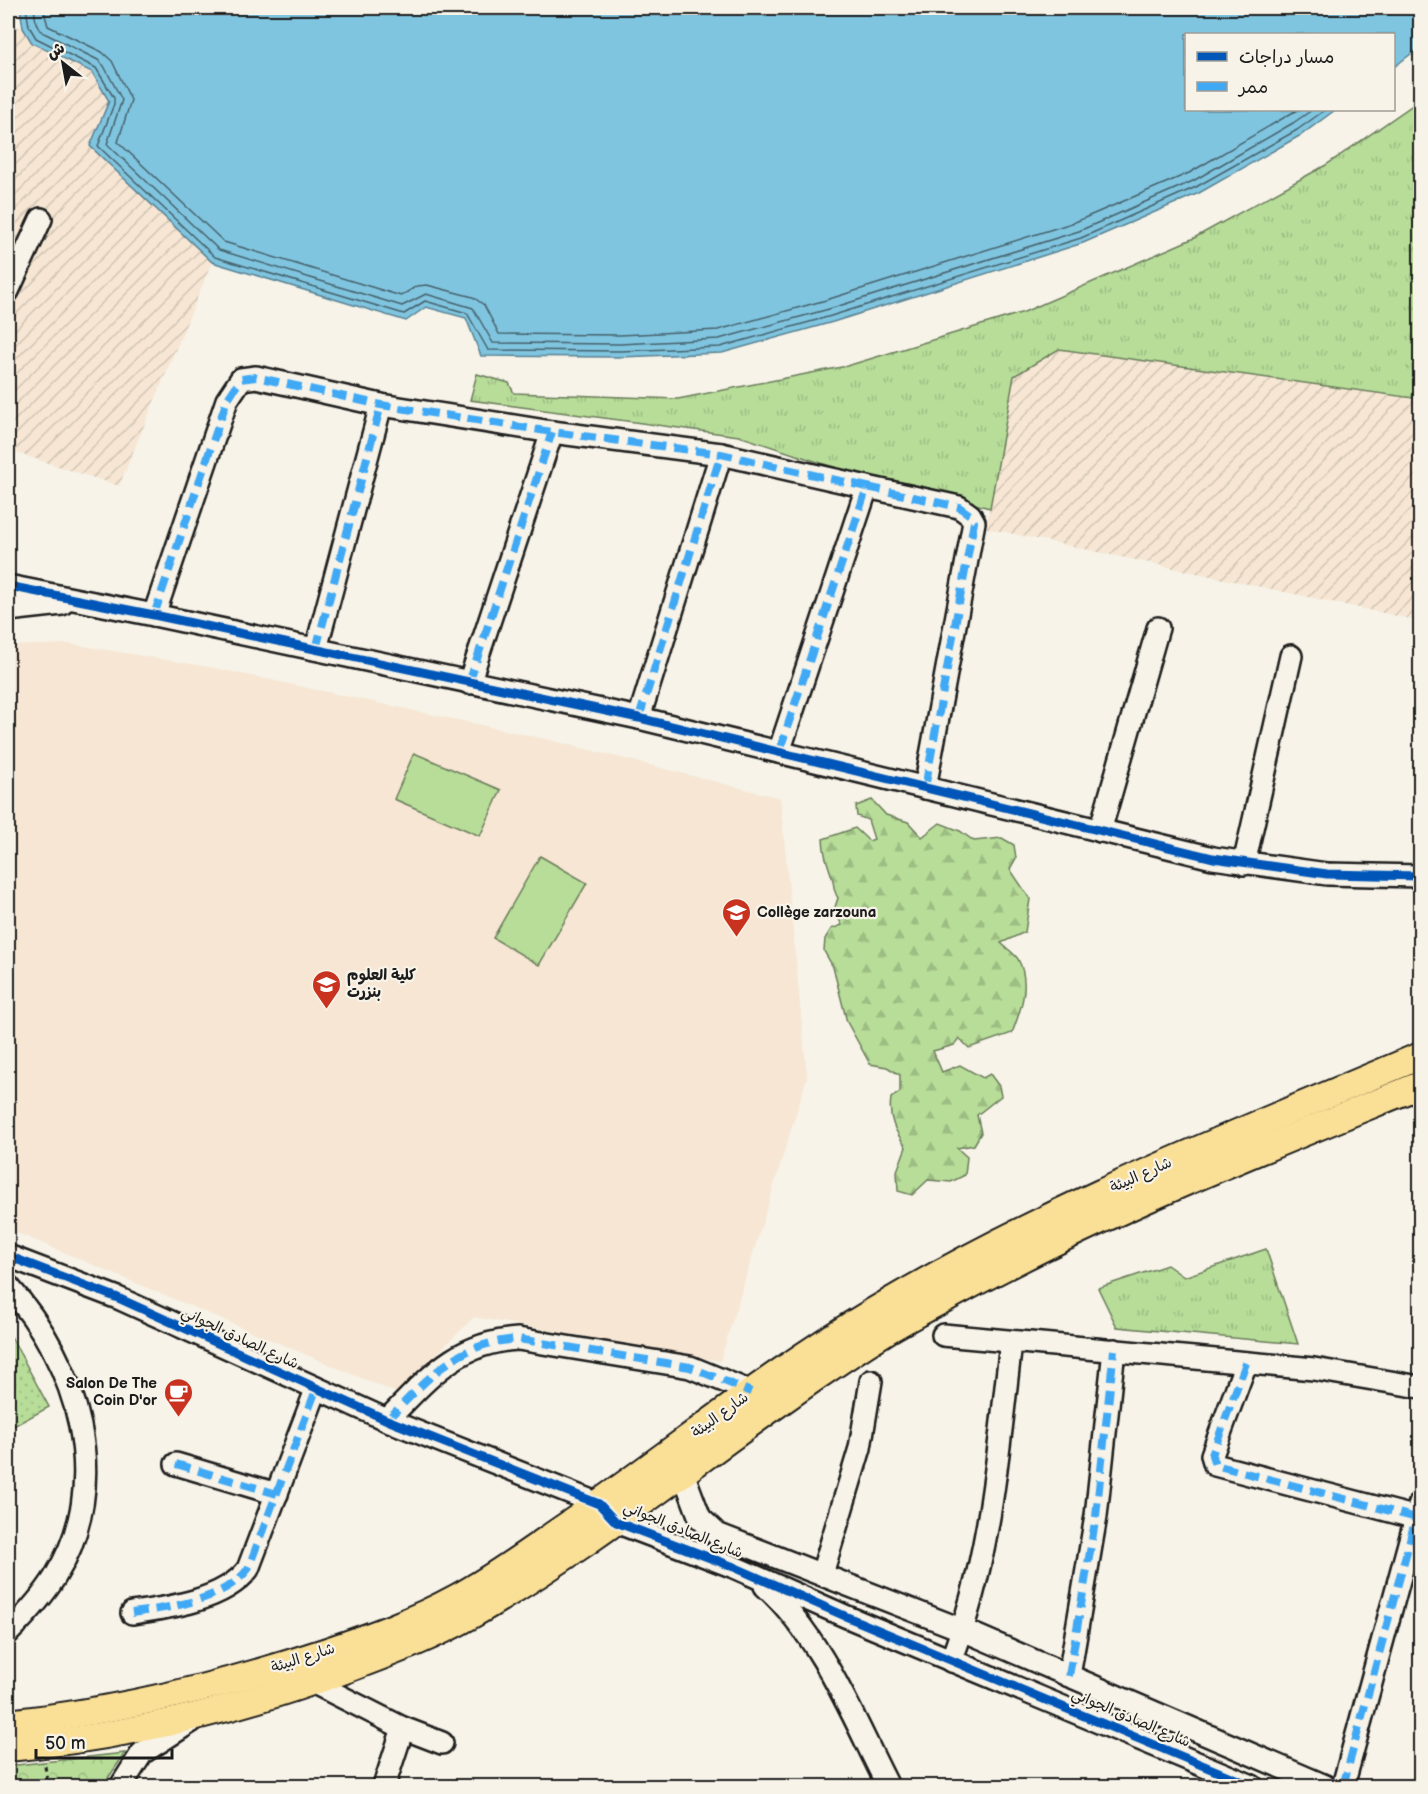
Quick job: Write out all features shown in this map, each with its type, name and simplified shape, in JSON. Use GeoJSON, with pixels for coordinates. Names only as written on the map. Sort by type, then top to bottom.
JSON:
{"type":"FeatureCollection","features":[{"type":"Feature","properties":{"kind":"main road","name":"شارع البيئة"},"geometry":{"type":"LineString","coordinates":[[8,1748],[117,1735],[201,1716],[312,1682],[396,1651],[466,1618],[608,1513],[751,1392],[874,1311],[1009,1236],[1143,1174],[1420,1056]]}},
{"type":"Feature","properties":{"kind":"main road","name":"شارع البيئة"},"geometry":{"type":"LineString","coordinates":[[8,1723],[114,1710],[196,1691],[388,1630],[456,1599],[683,1473],[749,1424],[889,1329],[1018,1259],[1137,1202],[1420,1085]]}},
{"type":"Feature","properties":{"kind":"street"},"geometry":{"type":"LineString","coordinates":[[8,291],[41,219]]}},
{"type":"Feature","properties":{"kind":"street"},"geometry":{"type":"LineString","coordinates":[[154,615],[227,400],[241,379],[256,377],[381,405],[552,432],[721,454],[959,507],[970,515],[974,522],[925,788]]}},
{"type":"Feature","properties":{"kind":"street"},"geometry":{"type":"LineString","coordinates":[[316,649],[381,405]]}},
{"type":"Feature","properties":{"kind":"street"},"geometry":{"type":"LineString","coordinates":[[469,683],[552,432]]}},
{"type":"Feature","properties":{"kind":"street"},"geometry":{"type":"LineString","coordinates":[[639,718],[721,454]]}},
{"type":"Feature","properties":{"kind":"street"},"geometry":{"type":"LineString","coordinates":[[779,752],[867,487]]}},
{"type":"Feature","properties":{"kind":"street"},"geometry":{"type":"LineString","coordinates":[[8,586],[639,718],[1244,864],[1365,877],[1420,876]]}},
{"type":"Feature","properties":{"kind":"street"},"geometry":{"type":"LineString","coordinates":[[8,610],[81,602]]}},
{"type":"Feature","properties":{"kind":"street"},"geometry":{"type":"LineString","coordinates":[[1100,831],[1158,628]]}},
{"type":"Feature","properties":{"kind":"street"},"geometry":{"type":"LineString","coordinates":[[1244,864],[1291,656]]}},
{"type":"Feature","properties":{"kind":"street","name":"شارع الصادق الجواني"},"geometry":{"type":"LineString","coordinates":[[8,1256],[118,1298],[316,1390],[735,1566],[845,1617],[1252,1786]]}},
{"type":"Feature","properties":{"kind":"street"},"geometry":{"type":"LineString","coordinates":[[8,1286],[43,1333],[63,1368],[76,1404],[83,1445],[83,1490],[73,1541],[55,1577],[33,1607],[8,1633]]}},
{"type":"Feature","properties":{"kind":"street"},"geometry":{"type":"LineString","coordinates":[[943,1335],[1314,1369],[1420,1387]]}},
{"type":"Feature","properties":{"kind":"street"},"geometry":{"type":"LineString","coordinates":[[387,1419],[445,1362],[464,1351],[500,1340],[518,1339],[671,1363],[708,1372],[751,1392]]}},
{"type":"Feature","properties":{"kind":"street"},"geometry":{"type":"LineString","coordinates":[[951,1661],[982,1566],[1011,1343]]}},
{"type":"Feature","properties":{"kind":"street"},"geometry":{"type":"LineString","coordinates":[[1069,1676],[1096,1516],[1114,1350]]}},
{"type":"Feature","properties":{"kind":"street"},"geometry":{"type":"LineString","coordinates":[[1246,1363],[1212,1455],[1215,1466],[1419,1510],[1342,1786]]}},
{"type":"Feature","properties":{"kind":"street"},"geometry":{"type":"LineString","coordinates":[[822,1574],[860,1448],[871,1381]]}},
{"type":"Feature","properties":{"kind":"street"},"geometry":{"type":"LineString","coordinates":[[132,1613],[178,1606],[240,1580],[248,1569],[316,1390]]}},
{"type":"Feature","properties":{"kind":"street"},"geometry":{"type":"LineString","coordinates":[[176,1464],[277,1494]]}},
{"type":"Feature","properties":{"kind":"street"},"geometry":{"type":"LineString","coordinates":[[683,1473],[696,1510],[708,1528],[963,1630],[1325,1786]]}},
{"type":"Feature","properties":{"kind":"street"},"geometry":{"type":"LineString","coordinates":[[735,1566],[745,1544]]}},
{"type":"Feature","properties":{"kind":"street"},"geometry":{"type":"LineString","coordinates":[[756,1577],[791,1612],[819,1653],[888,1786]]}},
{"type":"Feature","properties":{"kind":"street"},"geometry":{"type":"LineString","coordinates":[[819,1653],[820,1627],[832,1618],[845,1617]]}},
{"type":"Feature","properties":{"kind":"street"},"geometry":{"type":"LineString","coordinates":[[312,1682],[402,1728],[442,1743]]}},
{"type":"Feature","properties":{"kind":"street"},"geometry":{"type":"LineString","coordinates":[[121,1786],[142,1753],[201,1716]]}},
{"type":"Feature","properties":{"kind":"street"},"geometry":{"type":"LineString","coordinates":[[384,1786],[402,1728]]}},
{"type":"Feature","properties":{"kind":"path"},"geometry":{"type":"LineString","coordinates":[[45,1764],[47,1779]]}},
{"type":"Feature","properties":{"kind":"path"},"geometry":{"type":"LineString","coordinates":[[36,1786],[47,1779]]}},
{"type":"Feature","properties":{"kind":"path"},"geometry":{"type":"LineString","coordinates":[[47,1779],[61,1786]]}},
{"type":"Feature","properties":{"kind":"shaded area"},"geometry":{"type":"Polygon","coordinates":[[[8,24],[23,28],[32,43],[92,72],[109,101],[90,146],[212,262],[119,486],[8,450],[8,24]]]}},
{"type":"Feature","properties":{"kind":"shaded area"},"geometry":{"type":"Polygon","coordinates":[[[1059,349],[1420,399],[1420,621],[986,528],[1014,375],[1059,349]]]}},
{"type":"Feature","properties":{"kind":"shaded area","name":"كلية العلوم بنزرت"},"geometry":{"type":"Polygon","coordinates":[[[71,644],[209,667],[546,739],[780,798],[807,1077],[720,1361],[474,1317],[397,1393],[8,1229],[8,646],[71,644]]]}},
{"type":"Feature","properties":{"kind":"green space"},"geometry":{"type":"Polygon","coordinates":[[[1420,100],[1420,399],[1059,349],[1014,376],[990,508],[848,472],[739,436],[470,400],[477,374],[509,383],[514,393],[678,399],[847,366],[1024,312],[1194,238],[1326,165],[1420,100]]]}},
{"type":"Feature","properties":{"kind":"green space"},"geometry":{"type":"Polygon","coordinates":[[[414,753],[501,790],[480,836],[394,799],[414,753]]]}},
{"type":"Feature","properties":{"kind":"green space"},"geometry":{"type":"Polygon","coordinates":[[[872,800],[886,815],[908,822],[922,837],[940,823],[960,831],[974,841],[1002,838],[1014,845],[1016,858],[1010,869],[1030,899],[1025,932],[1001,943],[1018,959],[1024,977],[1021,1006],[1012,1033],[969,1048],[959,1038],[954,1045],[933,1051],[942,1072],[960,1065],[983,1078],[990,1074],[999,1086],[1001,1096],[977,1115],[981,1133],[974,1145],[957,1148],[967,1157],[965,1175],[951,1182],[928,1180],[912,1195],[898,1191],[897,1171],[906,1147],[893,1124],[890,1105],[891,1098],[900,1092],[900,1075],[887,1067],[870,1064],[847,1022],[833,967],[824,951],[825,939],[831,929],[842,925],[834,910],[838,898],[823,839],[855,828],[869,841],[874,839],[868,820],[857,816],[856,806],[872,800]]]}},
{"type":"Feature","properties":{"kind":"green space"},"geometry":{"type":"Polygon","coordinates":[[[540,856],[587,883],[539,965],[493,938],[540,856]]]}},
{"type":"Feature","properties":{"kind":"green space"},"geometry":{"type":"Polygon","coordinates":[[[1266,1249],[1298,1344],[1117,1327],[1098,1288],[1167,1265],[1184,1277],[1266,1249]]]}},
{"type":"Feature","properties":{"kind":"green space"},"geometry":{"type":"Polygon","coordinates":[[[8,1331],[49,1407],[8,1429],[8,1331]]]}},
{"type":"Feature","properties":{"kind":"green space"},"geometry":{"type":"Polygon","coordinates":[[[125,1753],[103,1786],[8,1786],[8,1766],[125,1753]]]}},
{"type":"Feature","properties":{"kind":"water"},"geometry":{"type":"Polygon","coordinates":[[[20,8],[1420,8],[1420,47],[1395,66],[1395,33],[1185,33],[1185,111],[1334,111],[1301,135],[1199,193],[1083,243],[833,322],[722,353],[620,357],[481,356],[466,318],[426,307],[406,321],[212,262],[90,146],[109,101],[92,72],[32,43],[23,28],[20,8]]]}},
{"type":"Feature","properties":{"kind":"marked path"},"geometry":{"type":"LineString","coordinates":[[154,615],[227,400],[241,379],[256,377],[381,405],[552,432],[721,454],[867,487],[779,752]]}},
{"type":"Feature","properties":{"kind":"marked path"},"geometry":{"type":"LineString","coordinates":[[316,649],[381,405]]}},
{"type":"Feature","properties":{"kind":"marked path"},"geometry":{"type":"LineString","coordinates":[[469,683],[552,432]]}},
{"type":"Feature","properties":{"kind":"marked path"},"geometry":{"type":"LineString","coordinates":[[639,718],[721,454]]}},
{"type":"Feature","properties":{"kind":"marked path"},"geometry":{"type":"LineString","coordinates":[[867,487],[959,507],[970,515],[974,522],[925,788]]}},
{"type":"Feature","properties":{"kind":"marked path"},"geometry":{"type":"LineString","coordinates":[[387,1420],[430,1377],[460,1355],[477,1347],[518,1339],[690,1367],[751,1392]]}},
{"type":"Feature","properties":{"kind":"marked path"},"geometry":{"type":"LineString","coordinates":[[1069,1676],[1096,1516],[1114,1350]]}},
{"type":"Feature","properties":{"kind":"marked path"},"geometry":{"type":"LineString","coordinates":[[1246,1363],[1212,1455],[1215,1465],[1417,1518]]}},
{"type":"Feature","properties":{"kind":"marked path"},"geometry":{"type":"LineString","coordinates":[[132,1613],[178,1605],[211,1595],[238,1580],[248,1569],[316,1390]]}},
{"type":"Feature","properties":{"kind":"marked path"},"geometry":{"type":"LineString","coordinates":[[176,1464],[277,1494]]}},
{"type":"Feature","properties":{"kind":"marked path"},"geometry":{"type":"LineString","coordinates":[[1343,1786],[1420,1503]]}},
{"type":"Feature","properties":{"kind":"cycle path"},"geometry":{"type":"LineString","coordinates":[[8,586],[639,718],[1213,858],[1327,874],[1420,876]]}},
{"type":"Feature","properties":{"kind":"cycle path"},"geometry":{"type":"LineString","coordinates":[[8,1256],[118,1298],[387,1420],[599,1504],[616,1522],[734,1567],[845,1616],[1252,1786]]}},
{"type":"Feature","properties":{"kind":"place","name":"Collège zarzouna"},"geometry":{"type":"Point","coordinates":[736,938]}},
{"type":"Feature","properties":{"kind":"place","name":"كلية العلوم بنزرت"},"geometry":{"type":"Point","coordinates":[326,1010]}},
{"type":"Feature","properties":{"kind":"place","name":"Salon De The Coin D'or"},"geometry":{"type":"Point","coordinates":[178,1418]}}]}
